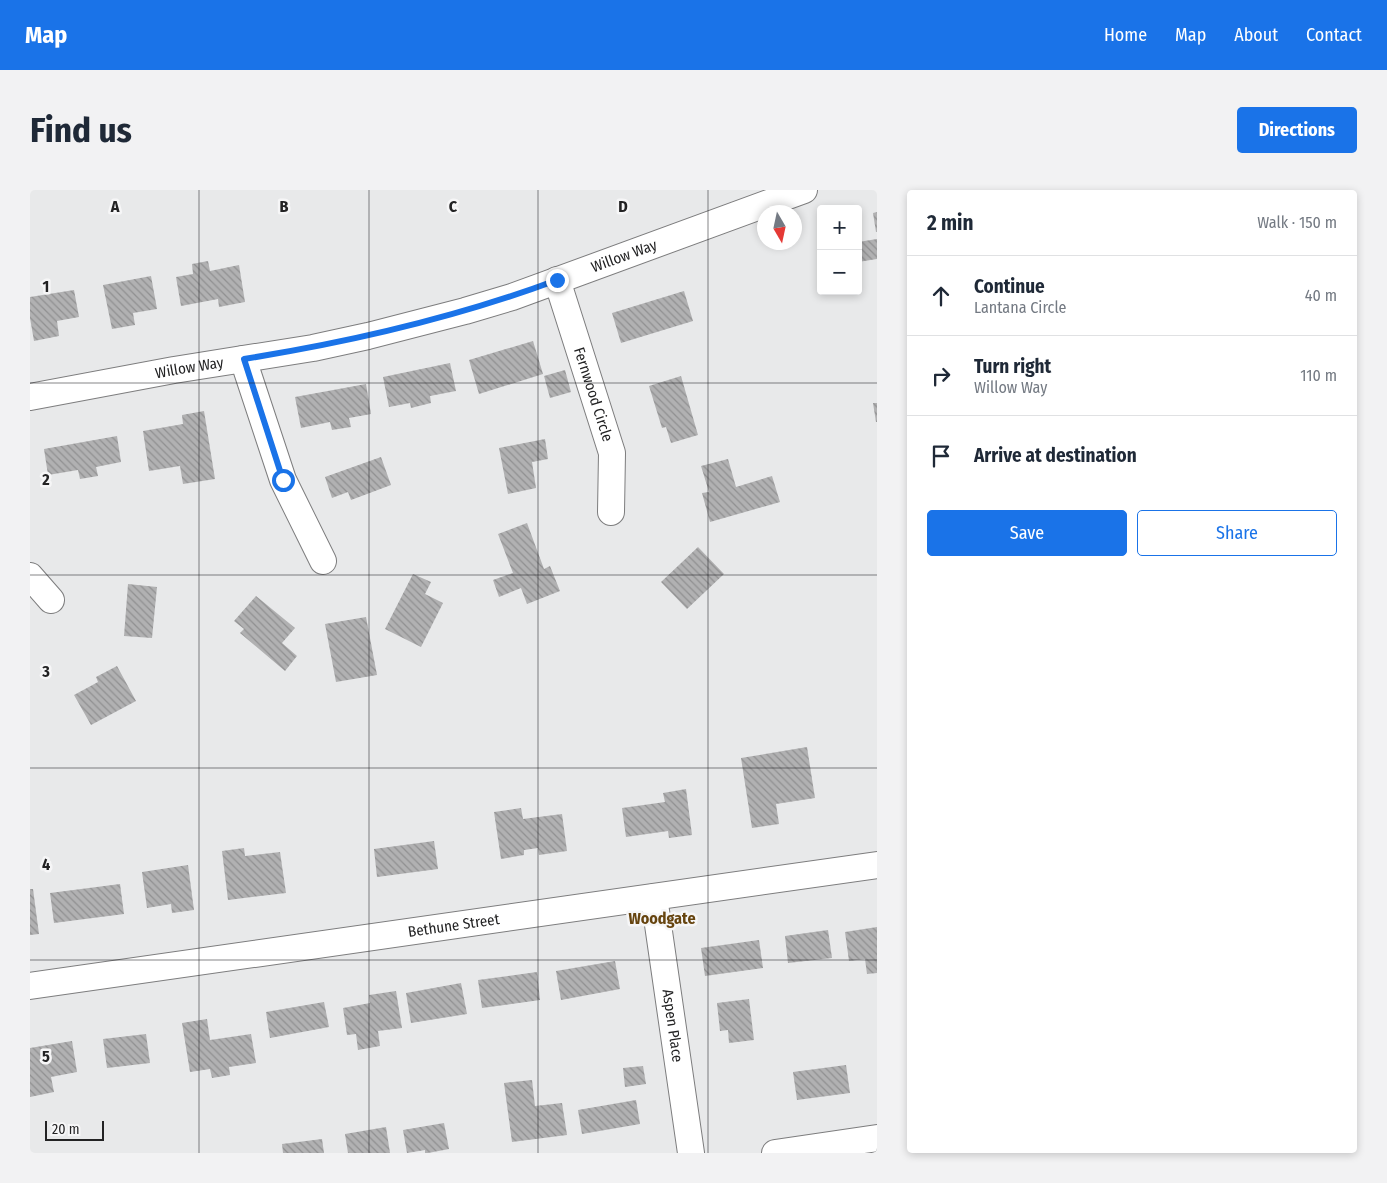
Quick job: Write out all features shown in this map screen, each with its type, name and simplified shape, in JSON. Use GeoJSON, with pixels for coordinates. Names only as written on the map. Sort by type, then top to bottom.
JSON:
{"type":"FeatureCollection","features":[{"type":"Feature","properties":{"kind":"street","name":"Willow Way"},"geometry":{"type":"LineString","coordinates":[[30,397],[313,348],[465,311],[512,297],[804,190]]}},
{"type":"Feature","properties":{"kind":"street","name":"Fernwood Circle"},"geometry":{"type":"LineString","coordinates":[[557,280],[612,453],[611,512]]}},
{"type":"Feature","properties":{"kind":"street"},"geometry":{"type":"LineString","coordinates":[[244,359],[283,480],[323,561]]}},
{"type":"Feature","properties":{"kind":"street"},"geometry":{"type":"LineString","coordinates":[[30,576],[51,600]]}},
{"type":"Feature","properties":{"kind":"street","name":"Bethune Street"},"geometry":{"type":"LineString","coordinates":[[30,986],[877,865]]}},
{"type":"Feature","properties":{"kind":"street","name":"Aspen Place"},"geometry":{"type":"LineString","coordinates":[[654,897],[691,1153]]}},
{"type":"Feature","properties":{"kind":"street"},"geometry":{"type":"LineString","coordinates":[[775,1153],[877,1138]]}},
{"type":"Feature","properties":{"kind":"building"},"geometry":{"type":"Polygon","coordinates":[[[877,212],[877,232],[876,232],[873,213],[877,212]]]}},
{"type":"Feature","properties":{"kind":"building"},"geometry":{"type":"Polygon","coordinates":[[[877,239],[877,259],[862,261],[862,241],[877,239]]]}},
{"type":"Feature","properties":{"kind":"building"},"geometry":{"type":"Polygon","coordinates":[[[208,261],[210,271],[239,265],[245,302],[219,307],[218,299],[181,306],[176,277],[193,274],[192,264],[208,261]]]}},
{"type":"Feature","properties":{"kind":"building"},"geometry":{"type":"Polygon","coordinates":[[[151,276],[157,309],[133,313],[135,325],[112,329],[103,285],[151,276]]]}},
{"type":"Feature","properties":{"kind":"building"},"geometry":{"type":"Polygon","coordinates":[[[74,290],[79,317],[57,321],[59,336],[34,341],[30,318],[30,297],[74,290]]]}},
{"type":"Feature","properties":{"kind":"building"},"geometry":{"type":"Polygon","coordinates":[[[684,291],[693,321],[621,343],[612,313],[684,291]]]}},
{"type":"Feature","properties":{"kind":"building"},"geometry":{"type":"Polygon","coordinates":[[[533,341],[543,374],[479,394],[469,360],[533,341]]]}},
{"type":"Feature","properties":{"kind":"building"},"geometry":{"type":"Polygon","coordinates":[[[450,363],[456,391],[430,396],[431,403],[411,408],[410,403],[389,407],[383,377],[450,363]]]}},
{"type":"Feature","properties":{"kind":"building"},"geometry":{"type":"Polygon","coordinates":[[[565,370],[571,392],[550,398],[544,376],[565,370]]]}},
{"type":"Feature","properties":{"kind":"building"},"geometry":{"type":"Polygon","coordinates":[[[681,376],[698,435],[671,443],[666,427],[662,428],[649,386],[681,376]]]}},
{"type":"Feature","properties":{"kind":"building"},"geometry":{"type":"Polygon","coordinates":[[[366,384],[371,414],[349,418],[351,427],[332,430],[330,422],[301,428],[295,397],[366,384]]]}},
{"type":"Feature","properties":{"kind":"building"},"geometry":{"type":"Polygon","coordinates":[[[873,403],[877,403],[877,422],[876,422],[873,403]]]}},
{"type":"Feature","properties":{"kind":"building"},"geometry":{"type":"Polygon","coordinates":[[[204,411],[215,479],[183,484],[180,466],[149,471],[143,431],[183,424],[182,415],[204,411]]]}},
{"type":"Feature","properties":{"kind":"building"},"geometry":{"type":"Polygon","coordinates":[[[117,436],[121,462],[96,467],[98,476],[80,479],[78,470],[48,475],[44,449],[117,436]]]}},
{"type":"Feature","properties":{"kind":"building"},"geometry":{"type":"Polygon","coordinates":[[[545,439],[548,459],[532,462],[536,488],[508,494],[499,448],[545,439]]]}},
{"type":"Feature","properties":{"kind":"building"},"geometry":{"type":"Polygon","coordinates":[[[381,457],[391,485],[351,500],[348,492],[332,498],[325,477],[381,457]]]}},
{"type":"Feature","properties":{"kind":"building"},"geometry":{"type":"Polygon","coordinates":[[[728,459],[736,487],[772,476],[780,502],[710,522],[702,493],[709,492],[701,466],[728,459]]]}},
{"type":"Feature","properties":{"kind":"building"},"geometry":{"type":"Polygon","coordinates":[[[527,523],[544,569],[550,566],[560,591],[527,604],[521,588],[499,597],[493,580],[513,573],[498,534],[527,523]]]}},
{"type":"Feature","properties":{"kind":"building"},"geometry":{"type":"Polygon","coordinates":[[[698,547],[724,574],[687,609],[661,582],[698,547]]]}},
{"type":"Feature","properties":{"kind":"building"},"geometry":{"type":"Polygon","coordinates":[[[413,574],[431,582],[425,594],[443,603],[421,647],[385,629],[413,574]]]}},
{"type":"Feature","properties":{"kind":"building"},"geometry":{"type":"Polygon","coordinates":[[[128,584],[157,587],[152,638],[124,636],[128,584]]]}},
{"type":"Feature","properties":{"kind":"building"},"geometry":{"type":"Polygon","coordinates":[[[256,596],[295,628],[282,643],[297,656],[285,671],[240,633],[244,629],[234,621],[256,596]]]}},
{"type":"Feature","properties":{"kind":"building"},"geometry":{"type":"Polygon","coordinates":[[[366,617],[377,675],[336,682],[325,624],[366,617]]]}},
{"type":"Feature","properties":{"kind":"building"},"geometry":{"type":"Polygon","coordinates":[[[117,666],[136,701],[91,725],[74,695],[98,682],[96,677],[117,666]]]}},
{"type":"Feature","properties":{"kind":"building"},"geometry":{"type":"Polygon","coordinates":[[[807,747],[815,798],[776,804],[779,824],[752,828],[741,758],[807,747]]]}},
{"type":"Feature","properties":{"kind":"building"},"geometry":{"type":"Polygon","coordinates":[[[686,789],[692,835],[669,838],[668,831],[626,837],[622,808],[665,802],[663,793],[686,789]]]}},
{"type":"Feature","properties":{"kind":"building"},"geometry":{"type":"Polygon","coordinates":[[[521,808],[523,819],[562,814],[567,851],[539,855],[538,848],[524,850],[524,855],[501,859],[494,812],[521,808]]]}},
{"type":"Feature","properties":{"kind":"building"},"geometry":{"type":"Polygon","coordinates":[[[434,841],[438,869],[377,877],[374,849],[434,841]]]}},
{"type":"Feature","properties":{"kind":"building"},"geometry":{"type":"Polygon","coordinates":[[[244,848],[245,856],[280,852],[286,893],[228,900],[222,851],[244,848]]]}},
{"type":"Feature","properties":{"kind":"building"},"geometry":{"type":"Polygon","coordinates":[[[188,865],[194,910],[172,913],[171,904],[147,908],[142,872],[188,865]]]}},
{"type":"Feature","properties":{"kind":"building"},"geometry":{"type":"Polygon","coordinates":[[[120,884],[124,914],[54,923],[50,893],[120,884]]]}},
{"type":"Feature","properties":{"kind":"building"},"geometry":{"type":"Polygon","coordinates":[[[30,889],[33,889],[39,934],[30,935],[30,889]]]}},
{"type":"Feature","properties":{"kind":"building"},"geometry":{"type":"Polygon","coordinates":[[[877,927],[877,973],[867,974],[865,959],[849,961],[845,932],[877,927]]]}},
{"type":"Feature","properties":{"kind":"building"},"geometry":{"type":"Polygon","coordinates":[[[828,930],[832,958],[788,963],[785,936],[828,930]]]}},
{"type":"Feature","properties":{"kind":"building"},"geometry":{"type":"Polygon","coordinates":[[[759,940],[763,968],[705,976],[701,948],[759,940]]]}},
{"type":"Feature","properties":{"kind":"building"},"geometry":{"type":"Polygon","coordinates":[[[615,961],[620,989],[561,1000],[556,971],[615,961]]]}},
{"type":"Feature","properties":{"kind":"building"},"geometry":{"type":"Polygon","coordinates":[[[537,972],[540,1000],[482,1008],[478,980],[537,972]]]}},
{"type":"Feature","properties":{"kind":"building"},"geometry":{"type":"Polygon","coordinates":[[[461,983],[467,1014],[411,1023],[406,993],[461,983]]]}},
{"type":"Feature","properties":{"kind":"building"},"geometry":{"type":"Polygon","coordinates":[[[396,991],[402,1028],[378,1031],[380,1046],[358,1050],[356,1034],[347,1035],[343,1008],[370,1003],[369,995],[396,991]]]}},
{"type":"Feature","properties":{"kind":"building"},"geometry":{"type":"Polygon","coordinates":[[[749,999],[754,1040],[729,1043],[728,1030],[720,1031],[717,1003],[749,999]]]}},
{"type":"Feature","properties":{"kind":"building"},"geometry":{"type":"Polygon","coordinates":[[[324,1002],[329,1027],[270,1038],[266,1012],[324,1002]]]}},
{"type":"Feature","properties":{"kind":"building"},"geometry":{"type":"Polygon","coordinates":[[[207,1019],[210,1040],[251,1034],[256,1063],[229,1067],[230,1075],[212,1078],[210,1069],[190,1072],[182,1023],[207,1019]]]}},
{"type":"Feature","properties":{"kind":"building"},"geometry":{"type":"Polygon","coordinates":[[[146,1034],[150,1063],[107,1068],[103,1039],[146,1034]]]}},
{"type":"Feature","properties":{"kind":"building"},"geometry":{"type":"Polygon","coordinates":[[[72,1041],[77,1072],[51,1077],[54,1092],[30,1097],[30,1048],[72,1041]]]}},
{"type":"Feature","properties":{"kind":"building"},"geometry":{"type":"Polygon","coordinates":[[[846,1065],[850,1093],[797,1100],[793,1072],[846,1065]]]}},
{"type":"Feature","properties":{"kind":"building"},"geometry":{"type":"Polygon","coordinates":[[[643,1066],[646,1084],[625,1087],[623,1068],[643,1066]]]}},
{"type":"Feature","properties":{"kind":"building"},"geometry":{"type":"Polygon","coordinates":[[[532,1080],[535,1106],[562,1103],[567,1135],[512,1142],[504,1083],[532,1080]]]}},
{"type":"Feature","properties":{"kind":"building"},"geometry":{"type":"Polygon","coordinates":[[[636,1100],[640,1124],[582,1134],[578,1110],[636,1100]]]}},
{"type":"Feature","properties":{"kind":"building"},"geometry":{"type":"Polygon","coordinates":[[[444,1123],[449,1149],[428,1153],[425,1153],[425,1150],[407,1153],[403,1130],[444,1123]]]}},
{"type":"Feature","properties":{"kind":"building"},"geometry":{"type":"Polygon","coordinates":[[[386,1127],[390,1153],[348,1153],[345,1134],[386,1127]]]}},
{"type":"Feature","properties":{"kind":"building"},"geometry":{"type":"Polygon","coordinates":[[[322,1139],[324,1153],[283,1153],[282,1144],[322,1139]]]}},
{"type":"Feature","properties":{"kind":"district","name":"Woodgate"},"geometry":{"type":"Point","coordinates":[662,918]}},
{"type":"Feature","properties":{"kind":"route"},"geometry":{"type":"LineString","coordinates":[[283,480],[244,359],[313,348],[368,336],[465,311],[512,297],[557,280]]}}]}
